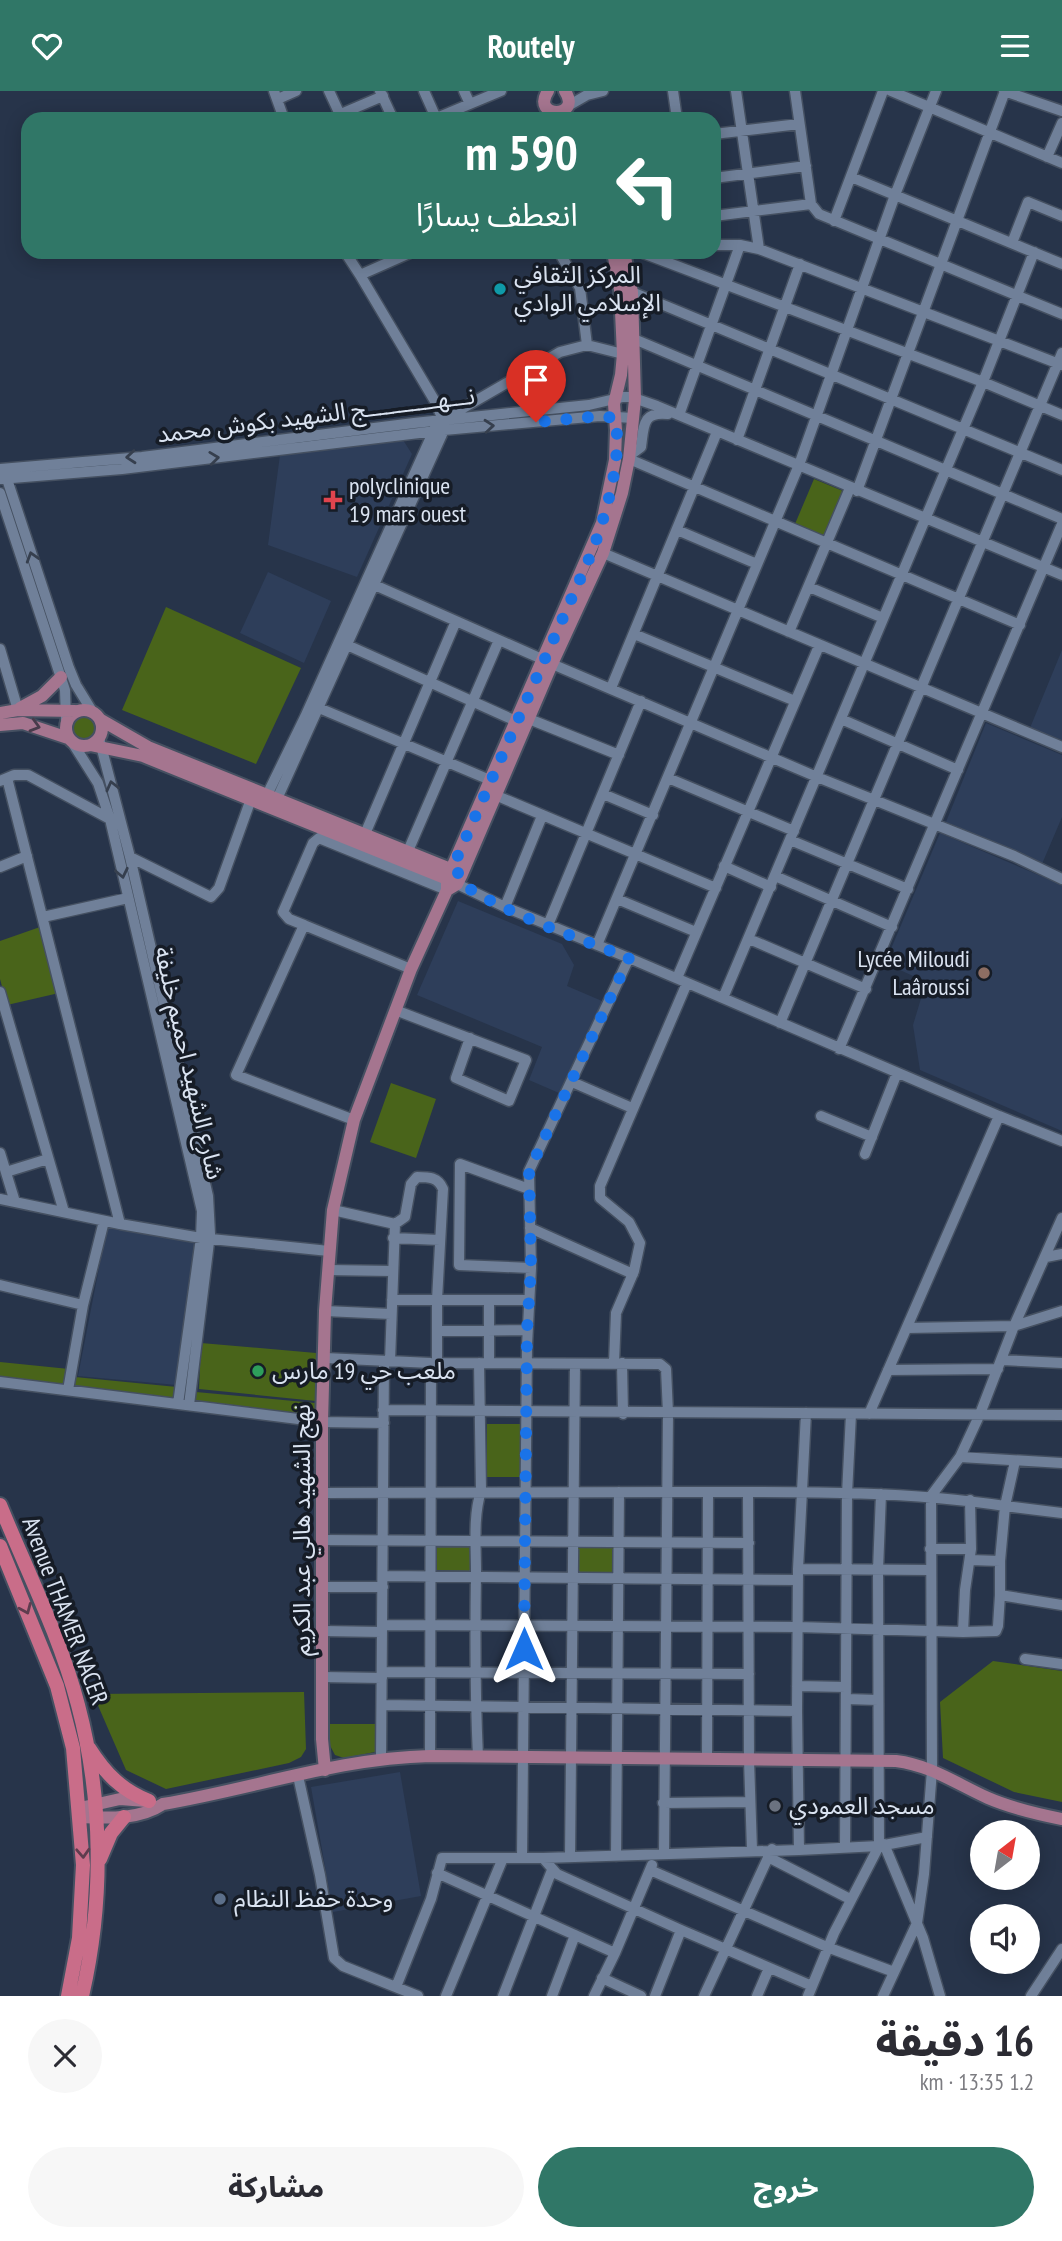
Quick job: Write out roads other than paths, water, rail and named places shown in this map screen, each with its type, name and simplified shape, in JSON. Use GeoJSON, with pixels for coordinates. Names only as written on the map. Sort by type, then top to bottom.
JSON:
{"type":"FeatureCollection","features":[{"type":"Feature","properties":{"kind":"highway","name":"Avenue THAMER NACER"},"geometry":{"type":"LineString","coordinates":[[0,1506],[71,1681],[87,1746],[88,1811],[82,1902],[79,1938],[68,1996]]}},
{"type":"Feature","properties":{"kind":"highway","name":"Avenue THAMER NACER"},"geometry":{"type":"LineString","coordinates":[[0,1546],[64,1706],[88,1811]]}},
{"type":"Feature","properties":{"kind":"highway"},"geometry":{"type":"LineString","coordinates":[[87,1746],[116,1783],[134,1795],[156,1803]]}},
{"type":"Feature","properties":{"kind":"highway"},"geometry":{"type":"LineString","coordinates":[[82,1996],[93,1939],[98,1864],[88,1811]]}},
{"type":"Feature","properties":{"kind":"highway"},"geometry":{"type":"LineString","coordinates":[[98,1864],[111,1833],[124,1817]]}},
{"type":"Feature","properties":{"kind":"main road"},"geometry":{"type":"LineString","coordinates":[[565,91],[569,98],[569,110]]}},
{"type":"Feature","properties":{"kind":"main road"},"geometry":{"type":"LineString","coordinates":[[544,93],[545,105],[552,112]]}},
{"type":"Feature","properties":{"kind":"main road"},"geometry":{"type":"LineString","coordinates":[[455,881],[495,795],[522,720],[602,523],[615,460],[615,400],[623,354],[620,291],[614,259]]}},
{"type":"Feature","properties":{"kind":"main road"},"geometry":{"type":"LineString","coordinates":[[547,661],[603,553],[613,526],[629,458],[635,399],[634,339],[632,292],[625,259]]}},
{"type":"Feature","properties":{"kind":"main road"},"geometry":{"type":"LineString","coordinates":[[18,710],[42,696],[61,677]]}},
{"type":"Feature","properties":{"kind":"main road"},"geometry":{"type":"LineString","coordinates":[[0,713],[18,710],[69,714],[84,709],[148,747],[408,851],[455,881]]}},
{"type":"Feature","properties":{"kind":"main road"},"geometry":{"type":"LineString","coordinates":[[69,714],[65,732],[70,740]]}},
{"type":"Feature","properties":{"kind":"main road"},"geometry":{"type":"LineString","coordinates":[[97,716],[102,726],[97,743]]}},
{"type":"Feature","properties":{"kind":"main road"},"geometry":{"type":"LineString","coordinates":[[455,881],[490,780],[522,720]]}},
{"type":"Feature","properties":{"kind":"main road"},"geometry":{"type":"LineString","coordinates":[[0,725],[23,723],[81,746],[97,743],[134,753],[455,881]]}},
{"type":"Feature","properties":{"kind":"main road","name":"نهج الشهيد هالي عبد الكريم"},"geometry":{"type":"LineString","coordinates":[[325,1770],[322,1739],[322,1422],[325,1311],[333,1210],[354,1120],[411,969],[455,881]]}},
{"type":"Feature","properties":{"kind":"main road"},"geometry":{"type":"LineString","coordinates":[[88,1811],[120,1799],[156,1803],[382,1760],[430,1756],[524,1756],[908,1763],[932,1770],[1020,1810],[1062,1819]]}},
{"type":"Feature","properties":{"kind":"main road"},"geometry":{"type":"LineString","coordinates":[[88,1811],[124,1817],[155,1809],[156,1803]]}},
{"type":"Feature","properties":{"kind":"street"},"geometry":{"type":"LineString","coordinates":[[282,112],[276,95],[296,91]]}},
{"type":"Feature","properties":{"kind":"street"},"geometry":{"type":"LineString","coordinates":[[329,91],[339,112]]}},
{"type":"Feature","properties":{"kind":"street"},"geometry":{"type":"LineString","coordinates":[[424,91],[432,112]]}},
{"type":"Feature","properties":{"kind":"street"},"geometry":{"type":"LineString","coordinates":[[464,91],[470,104]]}},
{"type":"Feature","properties":{"kind":"street"},"geometry":{"type":"LineString","coordinates":[[451,112],[501,91]]}},
{"type":"Feature","properties":{"kind":"street"},"geometry":{"type":"LineString","coordinates":[[569,110],[587,95],[603,91]]}},
{"type":"Feature","properties":{"kind":"street"},"geometry":{"type":"LineString","coordinates":[[673,91],[676,112]]}},
{"type":"Feature","properties":{"kind":"street"},"geometry":{"type":"LineString","coordinates":[[736,91],[759,249]]}},
{"type":"Feature","properties":{"kind":"street"},"geometry":{"type":"LineString","coordinates":[[795,91],[811,204],[819,214],[1062,314]]}},
{"type":"Feature","properties":{"kind":"street"},"geometry":{"type":"LineString","coordinates":[[834,221],[883,91]]}},
{"type":"Feature","properties":{"kind":"street"},"geometry":{"type":"LineString","coordinates":[[891,91],[1062,163]]}},
{"type":"Feature","properties":{"kind":"street"},"geometry":{"type":"LineString","coordinates":[[597,945],[799,465],[878,240],[936,91]]}},
{"type":"Feature","properties":{"kind":"street"},"geometry":{"type":"LineString","coordinates":[[789,632],[826,544],[875,441],[1005,91],[1062,111]]}},
{"type":"Feature","properties":{"kind":"street"},"geometry":{"type":"LineString","coordinates":[[350,112],[382,94],[390,112]]}},
{"type":"Feature","properties":{"kind":"street"},"geometry":{"type":"LineString","coordinates":[[1047,157],[1062,123]]}},
{"type":"Feature","properties":{"kind":"street"},"geometry":{"type":"LineString","coordinates":[[721,133],[799,124]]}},
{"type":"Feature","properties":{"kind":"street"},"geometry":{"type":"LineString","coordinates":[[721,176],[806,166]]}},
{"type":"Feature","properties":{"kind":"street"},"geometry":{"type":"LineString","coordinates":[[851,177],[1062,264]]}},
{"type":"Feature","properties":{"kind":"street"},"geometry":{"type":"LineString","coordinates":[[1012,243],[1028,202],[1062,216]]}},
{"type":"Feature","properties":{"kind":"street"},"geometry":{"type":"LineString","coordinates":[[721,215],[811,204]]}},
{"type":"Feature","properties":{"kind":"street"},"geometry":{"type":"LineString","coordinates":[[721,245],[759,249],[1000,340],[1061,360],[920,687],[780,1023]]}},
{"type":"Feature","properties":{"kind":"street"},"geometry":{"type":"LineString","coordinates":[[679,415],[740,245]]}},
{"type":"Feature","properties":{"kind":"street"},"geometry":{"type":"LineString","coordinates":[[723,998],[983,382],[1034,252]]}},
{"type":"Feature","properties":{"kind":"street"},"geometry":{"type":"LineString","coordinates":[[350,259],[419,372],[439,426]]}},
{"type":"Feature","properties":{"kind":"street"},"geometry":{"type":"LineString","coordinates":[[360,275],[393,259]]}},
{"type":"Feature","properties":{"kind":"street"},"geometry":{"type":"LineString","coordinates":[[563,259],[580,288],[587,345]]}},
{"type":"Feature","properties":{"kind":"street"},"geometry":{"type":"LineString","coordinates":[[658,259],[983,382],[1062,415]]}},
{"type":"Feature","properties":{"kind":"street"},"geometry":{"type":"LineString","coordinates":[[737,440],[800,264]]}},
{"type":"Feature","properties":{"kind":"street"},"geometry":{"type":"LineString","coordinates":[[632,292],[1062,470]]}},
{"type":"Feature","properties":{"kind":"street"},"geometry":{"type":"LineString","coordinates":[[634,339],[1062,521],[839,1049]]}},
{"type":"Feature","properties":{"kind":"street"},"geometry":{"type":"LineString","coordinates":[[272,797],[439,426],[560,352],[587,345],[623,354]]}},
{"type":"Feature","properties":{"kind":"street","name":"نـــهـــــــــــج الشهيد بكوش محمد"},"geometry":{"type":"LineString","coordinates":[[3,474],[122,469],[589,405],[627,396],[635,399]]}},
{"type":"Feature","properties":{"kind":"street"},"geometry":{"type":"LineString","coordinates":[[635,399],[1062,575]]}},
{"type":"Feature","properties":{"kind":"street"},"geometry":{"type":"LineString","coordinates":[[679,415],[651,414],[645,423],[640,449],[629,458],[1020,625]]}},
{"type":"Feature","properties":{"kind":"street","name":"نـــهـــــــــــج الشهيد بكوش محمد"},"geometry":{"type":"LineString","coordinates":[[439,426],[600,416],[634,418]]}},
{"type":"Feature","properties":{"kind":"street"},"geometry":{"type":"LineString","coordinates":[[611,688],[717,432]]}},
{"type":"Feature","properties":{"kind":"street"},"geometry":{"type":"LineString","coordinates":[[3,474],[64,656],[76,685],[97,716]]}},
{"type":"Feature","properties":{"kind":"street"},"geometry":{"type":"LineString","coordinates":[[0,493],[61,677],[69,714]]}},
{"type":"Feature","properties":{"kind":"street"},"geometry":{"type":"LineString","coordinates":[[677,530],[757,565]]}},
{"type":"Feature","properties":{"kind":"street"},"geometry":{"type":"LineString","coordinates":[[603,553],[1062,747]]}},
{"type":"Feature","properties":{"kind":"street"},"geometry":{"type":"LineString","coordinates":[[369,583],[1062,879]]}},
{"type":"Feature","properties":{"kind":"street"},"geometry":{"type":"LineString","coordinates":[[272,797],[319,708],[347,645],[369,583]]}},
{"type":"Feature","properties":{"kind":"street"},"geometry":{"type":"LineString","coordinates":[[809,587],[883,618]]}},
{"type":"Feature","properties":{"kind":"street"},"geometry":{"type":"LineString","coordinates":[[365,834],[456,621]]}},
{"type":"Feature","properties":{"kind":"street"},"geometry":{"type":"LineString","coordinates":[[634,634],[795,701]]}},
{"type":"Feature","properties":{"kind":"street"},"geometry":{"type":"LineString","coordinates":[[408,851],[499,640]]}},
{"type":"Feature","properties":{"kind":"street"},"geometry":{"type":"LineString","coordinates":[[347,645],[471,702],[619,755]]}},
{"type":"Feature","properties":{"kind":"street"},"geometry":{"type":"LineString","coordinates":[[677,978],[819,646]]}},
{"type":"Feature","properties":{"kind":"street"},"geometry":{"type":"LineString","coordinates":[[0,649],[18,710]]}},
{"type":"Feature","properties":{"kind":"street"},"geometry":{"type":"LineString","coordinates":[[548,925],[641,701]]}},
{"type":"Feature","properties":{"kind":"street"},"geometry":{"type":"LineString","coordinates":[[319,708],[490,780]]}},
{"type":"Feature","properties":{"kind":"street"},"geometry":{"type":"LineString","coordinates":[[841,719],[958,770]]}},
{"type":"Feature","properties":{"kind":"street","name":"شارع الشهيد احميم خليفة"},"geometry":{"type":"LineString","coordinates":[[70,740],[98,783],[110,820],[202,1211],[205,1238]]}},
{"type":"Feature","properties":{"kind":"street","name":"شارع الشهيد احميم خليفة"},"geometry":{"type":"LineString","coordinates":[[97,743],[130,857],[208,1196],[183,1404]]}},
{"type":"Feature","properties":{"kind":"street"},"geometry":{"type":"LineString","coordinates":[[110,820],[29,775],[4,780],[43,917],[120,1224]]}},
{"type":"Feature","properties":{"kind":"street"},"geometry":{"type":"LineString","coordinates":[[668,778],[747,811],[792,836],[908,889]]}},
{"type":"Feature","properties":{"kind":"street"},"geometry":{"type":"LineString","coordinates":[[603,794],[653,815]]}},
{"type":"Feature","properties":{"kind":"street"},"geometry":{"type":"LineString","coordinates":[[495,795],[716,888]]}},
{"type":"Feature","properties":{"kind":"street"},"geometry":{"type":"LineString","coordinates":[[130,857],[211,897],[219,887],[251,799]]}},
{"type":"Feature","properties":{"kind":"street"},"geometry":{"type":"LineString","coordinates":[[505,907],[542,816]]}},
{"type":"Feature","properties":{"kind":"street"},"geometry":{"type":"LineString","coordinates":[[411,969],[289,919],[283,912],[313,843],[319,838],[455,881],[505,907],[1062,1141]]}},
{"type":"Feature","properties":{"kind":"street"},"geometry":{"type":"LineString","coordinates":[[0,867],[27,856]]}},
{"type":"Feature","properties":{"kind":"street"},"geometry":{"type":"LineString","coordinates":[[724,866],[771,887]]}},
{"type":"Feature","properties":{"kind":"street"},"geometry":{"type":"LineString","coordinates":[[775,876],[892,927]]}},
{"type":"Feature","properties":{"kind":"street"},"geometry":{"type":"LineString","coordinates":[[43,917],[128,898]]}},
{"type":"Feature","properties":{"kind":"street"},"geometry":{"type":"LineString","coordinates":[[617,899],[696,932]]}},
{"type":"Feature","properties":{"kind":"street"},"geometry":{"type":"LineString","coordinates":[[304,925],[236,1075],[354,1120]]}},
{"type":"Feature","properties":{"kind":"street"},"geometry":{"type":"LineString","coordinates":[[749,939],[866,989]]}},
{"type":"Feature","properties":{"kind":"street"},"geometry":{"type":"LineString","coordinates":[[522,1858],[527,1330],[531,1268],[529,1171],[629,958]]}},
{"type":"Feature","properties":{"kind":"street"},"geometry":{"type":"LineString","coordinates":[[623,1413],[616,1313],[633,1274],[640,1243],[629,1222],[604,1203],[599,1193],[632,1108],[687,982]]}},
{"type":"Feature","properties":{"kind":"street"},"geometry":{"type":"LineString","coordinates":[[0,992],[64,1212]]}},
{"type":"Feature","properties":{"kind":"street"},"geometry":{"type":"LineString","coordinates":[[395,1010],[470,1038],[526,1060],[509,1101],[456,1078],[470,1038]]}},
{"type":"Feature","properties":{"kind":"street"},"geometry":{"type":"LineString","coordinates":[[865,1154],[897,1073]]}},
{"type":"Feature","properties":{"kind":"street"},"geometry":{"type":"LineString","coordinates":[[572,1082],[632,1108]]}},
{"type":"Feature","properties":{"kind":"street"},"geometry":{"type":"LineString","coordinates":[[821,1116],[872,1137]]}},
{"type":"Feature","properties":{"kind":"street"},"geometry":{"type":"LineString","coordinates":[[869,1415],[999,1116]]}},
{"type":"Feature","properties":{"kind":"street"},"geometry":{"type":"LineString","coordinates":[[0,1154],[15,1202]]}},
{"type":"Feature","properties":{"kind":"street"},"geometry":{"type":"LineString","coordinates":[[6,1172],[48,1159]]}},
{"type":"Feature","properties":{"kind":"street"},"geometry":{"type":"LineString","coordinates":[[529,1189],[460,1164],[459,1265],[531,1268]]}},
{"type":"Feature","properties":{"kind":"street"},"geometry":{"type":"LineString","coordinates":[[382,1760],[383,1411],[392,1300],[393,1238],[395,1224],[405,1217],[411,1184],[417,1177],[432,1178],[441,1183],[443,1189],[438,1331],[431,1412],[430,1756]]}},
{"type":"Feature","properties":{"kind":"street"},"geometry":{"type":"LineString","coordinates":[[0,1199],[120,1224],[205,1238],[329,1251]]}},
{"type":"Feature","properties":{"kind":"street"},"geometry":{"type":"LineString","coordinates":[[333,1210],[395,1224]]}},
{"type":"Feature","properties":{"kind":"street"},"geometry":{"type":"LineString","coordinates":[[883,1996],[917,1923],[927,1837],[932,1770],[932,1496],[960,1457],[1062,1217]]}},
{"type":"Feature","properties":{"kind":"street"},"geometry":{"type":"LineString","coordinates":[[68,1390],[83,1305],[104,1220]]}},
{"type":"Feature","properties":{"kind":"street"},"geometry":{"type":"LineString","coordinates":[[530,1228],[633,1274]]}},
{"type":"Feature","properties":{"kind":"street"},"geometry":{"type":"LineString","coordinates":[[393,1238],[440,1240]]}},
{"type":"Feature","properties":{"kind":"street"},"geometry":{"type":"LineString","coordinates":[[1046,1257],[1062,1254]]}},
{"type":"Feature","properties":{"kind":"street"},"geometry":{"type":"LineString","coordinates":[[328,1270],[392,1271]]}},
{"type":"Feature","properties":{"kind":"street"},"geometry":{"type":"LineString","coordinates":[[0,1285],[83,1305]]}},
{"type":"Feature","properties":{"kind":"street"},"geometry":{"type":"LineString","coordinates":[[392,1300],[529,1300]]}},
{"type":"Feature","properties":{"kind":"street"},"geometry":{"type":"LineString","coordinates":[[478,1757],[475,1705],[476,1543],[478,1500],[481,1491],[479,1412],[489,1331],[489,1300]]}},
{"type":"Feature","properties":{"kind":"street"},"geometry":{"type":"LineString","coordinates":[[325,1311],[391,1314]]}},
{"type":"Feature","properties":{"kind":"street"},"geometry":{"type":"LineString","coordinates":[[907,1328],[1014,1326],[1062,1311]]}},
{"type":"Feature","properties":{"kind":"street"},"geometry":{"type":"LineString","coordinates":[[438,1331],[527,1330]]}},
{"type":"Feature","properties":{"kind":"street"},"geometry":{"type":"LineString","coordinates":[[325,1358],[434,1363],[660,1364],[667,1371],[666,1709],[660,1854],[650,1870],[594,1996]]}},
{"type":"Feature","properties":{"kind":"street"},"geometry":{"type":"LineString","coordinates":[[888,1370],[1062,1363]]}},
{"type":"Feature","properties":{"kind":"street"},"geometry":{"type":"LineString","coordinates":[[570,1857],[575,1364]]}},
{"type":"Feature","properties":{"kind":"street"},"geometry":{"type":"LineString","coordinates":[[0,1382],[322,1422],[384,1423]]}},
{"type":"Feature","properties":{"kind":"street"},"geometry":{"type":"LineString","coordinates":[[383,1411],[1062,1415]]}},
{"type":"Feature","properties":{"kind":"street"},"geometry":{"type":"LineString","coordinates":[[799,1850],[798,1574],[806,1413]]}},
{"type":"Feature","properties":{"kind":"street"},"geometry":{"type":"LineString","coordinates":[[845,1847],[847,1494],[851,1414]]}},
{"type":"Feature","properties":{"kind":"street"},"geometry":{"type":"LineString","coordinates":[[960,1457],[1062,1464]]}},
{"type":"Feature","properties":{"kind":"street"},"geometry":{"type":"LineString","coordinates":[[323,1631],[476,1625],[748,1626],[932,1632],[997,1630],[1005,1506],[1015,1461]]}},
{"type":"Feature","properties":{"kind":"street"},"geometry":{"type":"LineString","coordinates":[[323,1493],[481,1491],[881,1494],[970,1500],[1059,1514]]}},
{"type":"Feature","properties":{"kind":"street"},"geometry":{"type":"LineString","coordinates":[[617,1856],[619,1492]]}},
{"type":"Feature","properties":{"kind":"street"},"geometry":{"type":"LineString","coordinates":[[706,1759],[708,1492]]}},
{"type":"Feature","properties":{"kind":"street"},"geometry":{"type":"LineString","coordinates":[[748,1492],[748,1710],[752,1850]]}},
{"type":"Feature","properties":{"kind":"street"},"geometry":{"type":"LineString","coordinates":[[881,1494],[878,1570],[878,1761],[882,1845],[917,1923],[940,1996]]}},
{"type":"Feature","properties":{"kind":"street"},"geometry":{"type":"LineString","coordinates":[[963,1632],[965,1590],[971,1555],[970,1500]]}},
{"type":"Feature","properties":{"kind":"street"},"geometry":{"type":"LineString","coordinates":[[323,1540],[749,1543]]}},
{"type":"Feature","properties":{"kind":"street"},"geometry":{"type":"LineString","coordinates":[[930,1549],[1000,1561]]}},
{"type":"Feature","properties":{"kind":"street"},"geometry":{"type":"LineString","coordinates":[[323,1587],[430,1577],[748,1580],[846,1569],[930,1570]]}},
{"type":"Feature","properties":{"kind":"street"},"geometry":{"type":"LineString","coordinates":[[1000,1595],[1062,1605]]}},
{"type":"Feature","properties":{"kind":"street"},"geometry":{"type":"LineString","coordinates":[[1025,1659],[1062,1664]]}},
{"type":"Feature","properties":{"kind":"street"},"geometry":{"type":"LineString","coordinates":[[322,1677],[430,1672],[748,1674]]}},
{"type":"Feature","properties":{"kind":"street"},"geometry":{"type":"LineString","coordinates":[[797,1686],[846,1687]]}},
{"type":"Feature","properties":{"kind":"street"},"geometry":{"type":"LineString","coordinates":[[846,1699],[878,1700]]}},
{"type":"Feature","properties":{"kind":"street"},"geometry":{"type":"LineString","coordinates":[[382,1705],[797,1711]]}},
{"type":"Feature","properties":{"kind":"street"},"geometry":{"type":"LineString","coordinates":[[298,1776],[320,1875],[334,1958],[343,1966],[418,1996]]}},
{"type":"Feature","properties":{"kind":"street"},"geometry":{"type":"LineString","coordinates":[[663,1803],[750,1802]]}},
{"type":"Feature","properties":{"kind":"street"},"geometry":{"type":"LineString","coordinates":[[396,1987],[431,1899],[442,1858],[543,1858],[752,1850],[770,1853],[882,1845],[927,1837]]}},
{"type":"Feature","properties":{"kind":"street"},"geometry":{"type":"LineString","coordinates":[[543,1858],[552,1870],[634,1910],[769,1968],[810,1991],[850,1899],[882,1845]]}},
{"type":"Feature","properties":{"kind":"street"},"geometry":{"type":"LineString","coordinates":[[770,1853],[850,1899]]}},
{"type":"Feature","properties":{"kind":"street"},"geometry":{"type":"LineString","coordinates":[[704,1996],[770,1853]]}},
{"type":"Feature","properties":{"kind":"street"},"geometry":{"type":"LineString","coordinates":[[446,1996],[503,1858]]}},
{"type":"Feature","properties":{"kind":"street"},"geometry":{"type":"LineString","coordinates":[[503,1996],[552,1870]]}},
{"type":"Feature","properties":{"kind":"street"},"geometry":{"type":"LineString","coordinates":[[650,1870],[827,1947],[894,1972]]}},
{"type":"Feature","properties":{"kind":"street"},"geometry":{"type":"LineString","coordinates":[[437,1873],[615,1953]]}},
{"type":"Feature","properties":{"kind":"street"},"geometry":{"type":"LineString","coordinates":[[655,1996],[681,1930]]}},
{"type":"Feature","properties":{"kind":"street"},"geometry":{"type":"LineString","coordinates":[[552,1996],[575,1935]]}},
{"type":"Feature","properties":{"kind":"street"},"geometry":{"type":"LineString","coordinates":[[1033,1995],[1062,1949]]}},
{"type":"Feature","properties":{"kind":"street"},"geometry":{"type":"LineString","coordinates":[[757,1996],[769,1968]]}},
{"type":"Feature","properties":{"kind":"street"},"geometry":{"type":"LineString","coordinates":[[603,1978],[641,1996]]}},
{"type":"Feature","properties":{"kind":"place","name":"المركز الثقافي الإسلامي الوادي"},"geometry":{"type":"Point","coordinates":[500,289]}},
{"type":"Feature","properties":{"kind":"place","name":"polyclinique 19 mars ouest"},"geometry":{"type":"Point","coordinates":[333,500]}},
{"type":"Feature","properties":{"kind":"place","name":"Lycée Miloudi Laâroussi"},"geometry":{"type":"Point","coordinates":[984,973]}},
{"type":"Feature","properties":{"kind":"place","name":"ملعب حي 19 مارس"},"geometry":{"type":"Point","coordinates":[258,1371]}},
{"type":"Feature","properties":{"kind":"place","name":"مسجد العمودي"},"geometry":{"type":"Point","coordinates":[775,1806]}},
{"type":"Feature","properties":{"kind":"place","name":"وحدة حفظ النظام"},"geometry":{"type":"Point","coordinates":[220,1899]}}]}
